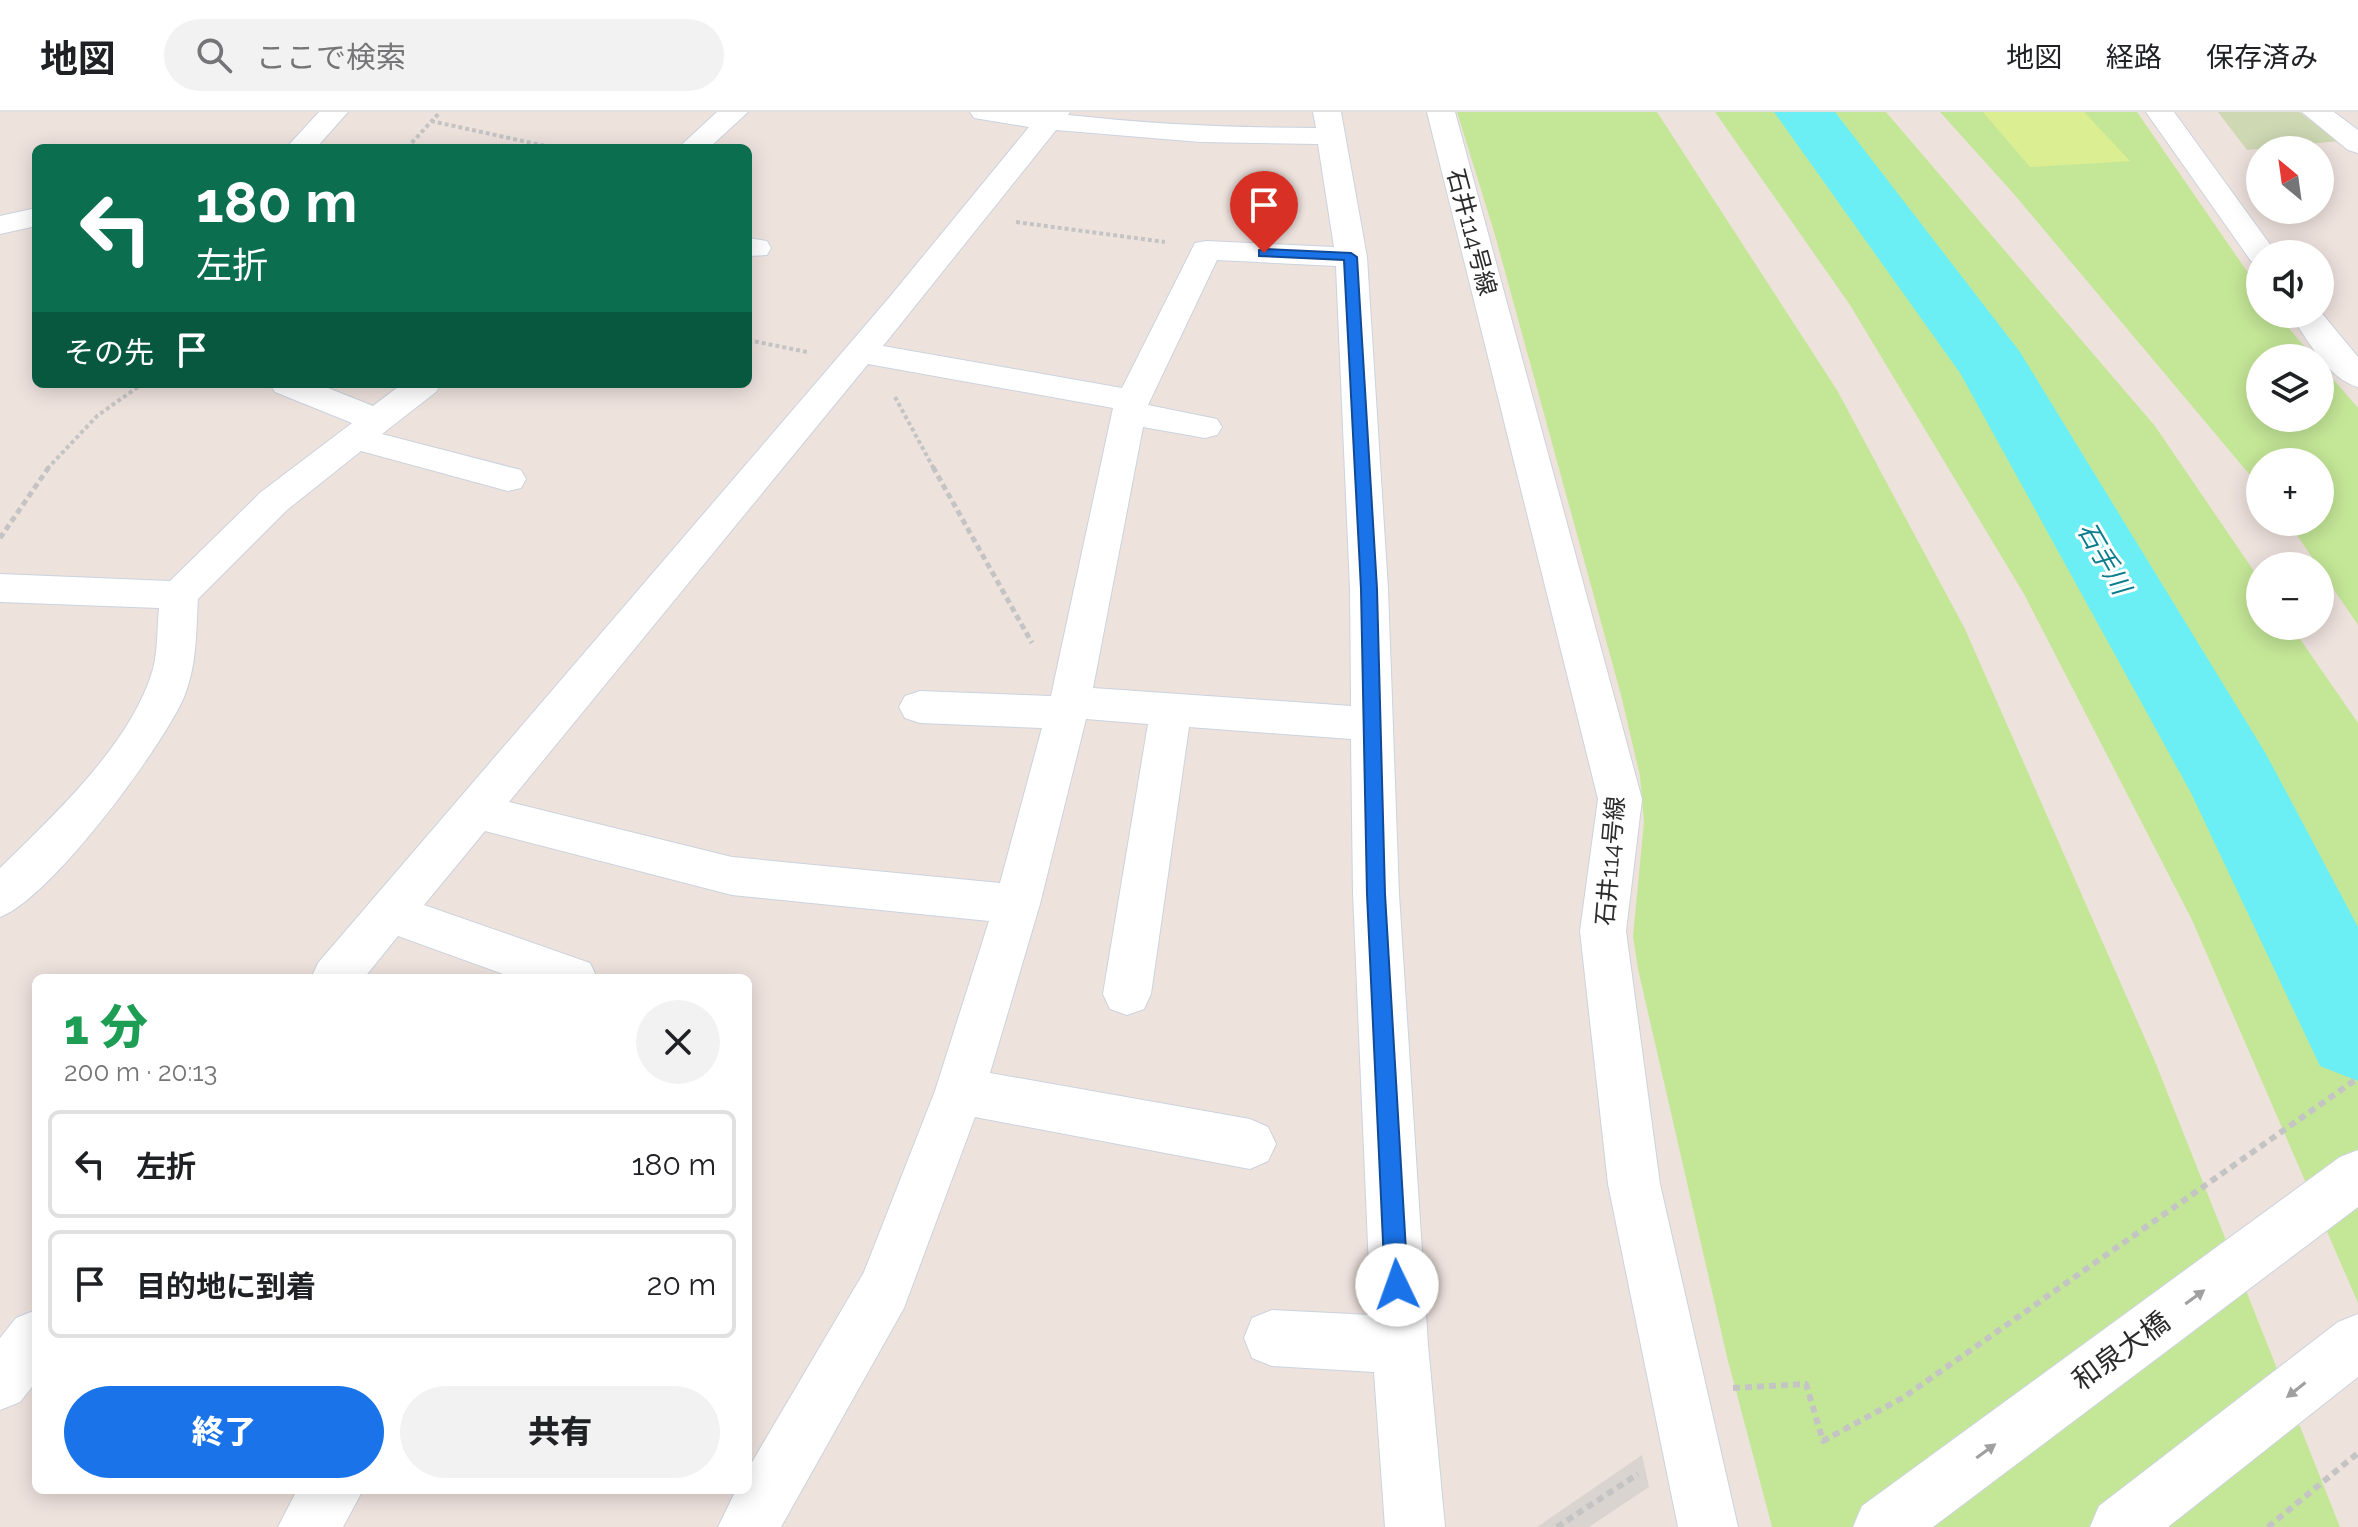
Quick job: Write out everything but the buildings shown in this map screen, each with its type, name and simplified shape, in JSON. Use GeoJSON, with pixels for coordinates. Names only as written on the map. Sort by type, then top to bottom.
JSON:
{"type":"FeatureCollection","features":[{"type":"Feature","properties":{"kind":"street"},"geometry":{"type":"LineString","coordinates":[[304,144],[334,112]]}},
{"type":"Feature","properties":{"kind":"street"},"geometry":{"type":"LineString","coordinates":[[697,144],[734,112]]}},
{"type":"Feature","properties":{"kind":"street"},"geometry":{"type":"LineString","coordinates":[[984,112],[1251,137],[1329,124],[1351,257],[1369,589],[1376,894],[1400,1345],[1415,1527]]}},
{"type":"Feature","properties":{"kind":"street","name":"石井114号線"},"geometry":{"type":"LineString","coordinates":[[1441,112],[1620,799],[1603,931],[1634,1184],[1708,1527]]}},
{"type":"Feature","properties":{"kind":"street"},"geometry":{"type":"LineString","coordinates":[[2160,112],[2252,240]]}},
{"type":"Feature","properties":{"kind":"street"},"geometry":{"type":"LineString","coordinates":[[2316,112],[2358,144]]}},
{"type":"Feature","properties":{"kind":"street"},"geometry":{"type":"LineString","coordinates":[[338,974],[860,356],[1052,117]]}},
{"type":"Feature","properties":{"kind":"street"},"geometry":{"type":"LineString","coordinates":[[0,225],[32,218]]}},
{"type":"Feature","properties":{"kind":"street"},"geometry":{"type":"LineString","coordinates":[[748,1527],[885,1289],[960,1091],[1017,904],[1069,708],[1131,407],[1206,250],[1351,257]]}},
{"type":"Feature","properties":{"kind":"street"},"geometry":{"type":"LineString","coordinates":[[2316,328],[2332,350],[2358,376]]}},
{"type":"Feature","properties":{"kind":"street"},"geometry":{"type":"LineString","coordinates":[[860,356],[1131,407],[1205,427]]}},
{"type":"Feature","properties":{"kind":"street"},"geometry":{"type":"LineString","coordinates":[[294,388],[368,430],[508,479]]}},
{"type":"Feature","properties":{"kind":"street"},"geometry":{"type":"LineString","coordinates":[[0,897],[53,845],[145,732],[173,670],[179,595],[274,501],[419,388]]}},
{"type":"Feature","properties":{"kind":"street"},"geometry":{"type":"LineString","coordinates":[[0,588],[179,595]]}},
{"type":"Feature","properties":{"kind":"street"},"geometry":{"type":"LineString","coordinates":[[920,707],[1171,709],[1372,724]]}},
{"type":"Feature","properties":{"kind":"street"},"geometry":{"type":"LineString","coordinates":[[1127,994],[1171,709]]}},
{"type":"Feature","properties":{"kind":"street"},"geometry":{"type":"LineString","coordinates":[[475,811],[732,876],[1017,904]]}},
{"type":"Feature","properties":{"kind":"street"},"geometry":{"type":"LineString","coordinates":[[389,913],[562,974]]}},
{"type":"Feature","properties":{"kind":"street"},"geometry":{"type":"LineString","coordinates":[[960,1091],[1250,1144]]}},
{"type":"Feature","properties":{"kind":"street","name":"和泉大橋"},"geometry":{"type":"LineString","coordinates":[[1883,1527],[2358,1175]]}},
{"type":"Feature","properties":{"kind":"street"},"geometry":{"type":"LineString","coordinates":[[1272,1338],[1400,1345]]}},
{"type":"Feature","properties":{"kind":"street"},"geometry":{"type":"LineString","coordinates":[[2120,1527],[2358,1342]]}},
{"type":"Feature","properties":{"kind":"street"},"geometry":{"type":"LineString","coordinates":[[0,1382],[32,1343]]}},
{"type":"Feature","properties":{"kind":"street"},"geometry":{"type":"LineString","coordinates":[[308,1527],[330,1494]]}},
{"type":"Feature","properties":{"kind":"path"},"geometry":{"type":"LineString","coordinates":[[411,144],[440,112]]}},
{"type":"Feature","properties":{"kind":"path"},"geometry":{"type":"LineString","coordinates":[[431,121],[537,144]]}},
{"type":"Feature","properties":{"kind":"path"},"geometry":{"type":"LineString","coordinates":[[972,216],[1206,250]]}},
{"type":"Feature","properties":{"kind":"path"},"geometry":{"type":"LineString","coordinates":[[752,341],[860,356],[1069,708]]}},
{"type":"Feature","properties":{"kind":"path"},"geometry":{"type":"LineString","coordinates":[[0,538],[54,457],[85,423],[136,388]]}},
{"type":"Feature","properties":{"kind":"path"},"geometry":{"type":"LineString","coordinates":[[1680,1392],[1806,1384],[1823,1441],[1904,1397],[2358,1078]]}},
{"type":"Feature","properties":{"kind":"path"},"geometry":{"type":"LineString","coordinates":[[2268,1527],[2358,1453]]}},
{"type":"Feature","properties":{"kind":"path"},"geometry":{"type":"LineString","coordinates":[[1557,1527],[1638,1474]]}},
{"type":"Feature","properties":{"kind":"green space"},"geometry":{"type":"Polygon","coordinates":[[[1457,112],[1657,112],[1837,390],[1965,629],[2154,1059],[2340,1527],[1772,1527],[1727,1357],[1638,969],[1633,936],[1644,822],[1640,776],[1621,695],[1495,235],[1457,112]]]}},
{"type":"Feature","properties":{"kind":"green space"},"geometry":{"type":"Polygon","coordinates":[[[1715,112],[1886,112],[2155,426],[2246,559],[2246,640],[2301,640],[2358,723],[2358,1303],[2192,920],[2024,594],[1850,305],[1715,112]]]}},
{"type":"Feature","properties":{"kind":"green space"},"geometry":{"type":"Polygon","coordinates":[[[1940,112],[2137,112],[2246,270],[2246,328],[2289,328],[2302,344],[2246,344],[2246,432],[2334,432],[2334,380],[2358,408],[2358,625],[2334,590],[2334,552],[2308,552],[2298,536],[2334,536],[2334,448],[2246,448],[2246,470],[2013,193],[1940,112]]]}},
{"type":"Feature","properties":{"kind":"green space"},"geometry":{"type":"Polygon","coordinates":[[[1983,112],[2084,112],[2130,161],[2030,167],[1983,112]]]}},
{"type":"Feature","properties":{"kind":"green space"},"geometry":{"type":"Polygon","coordinates":[[[2218,112],[2299,112],[2331,136],[2246,136],[2246,149],[2218,112]]]}},
{"type":"Feature","properties":{"kind":"shaded area"},"geometry":{"type":"Polygon","coordinates":[[[1642,1455],[1649,1487],[1589,1527],[1537,1527],[1642,1455]]]}},
{"type":"Feature","properties":{"kind":"waterway","name":"石手川"},"geometry":{"type":"LineString","coordinates":[[1804,112],[1994,368],[2233,781],[2358,1032]]}},
{"type":"Feature","properties":{"kind":"route"},"geometry":{"type":"LineString","coordinates":[[1264,253],[1351,257],[1369,589],[1376,894],[1397,1285]]}}]}
